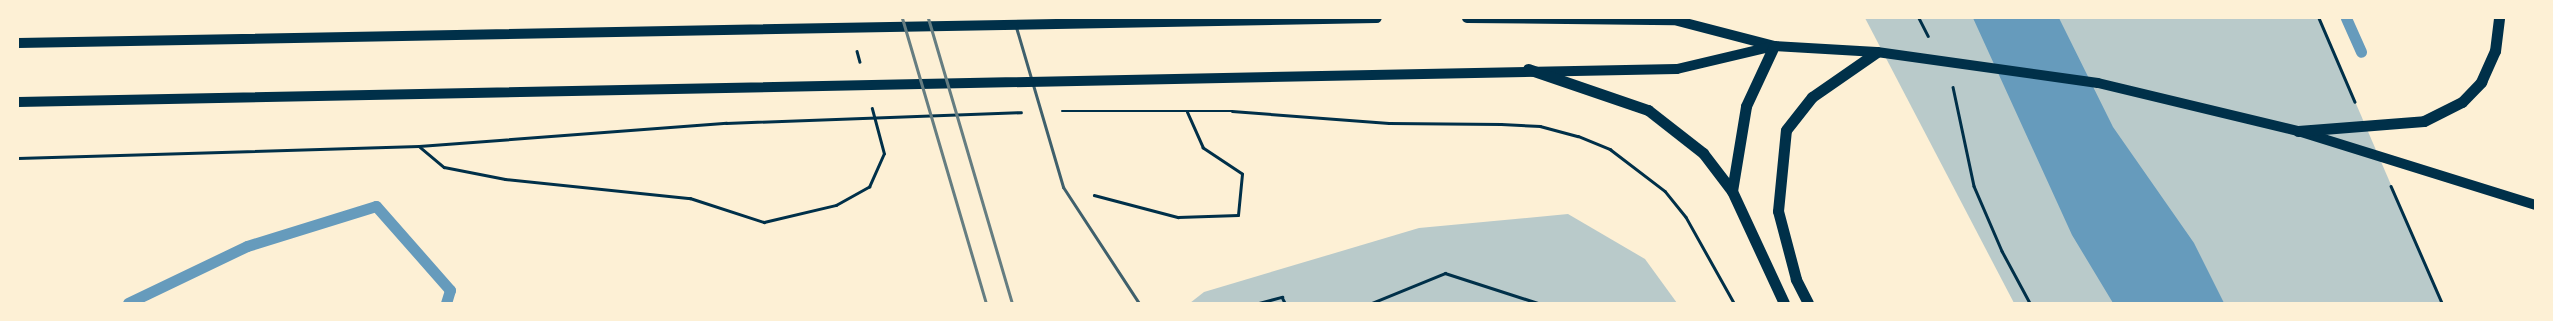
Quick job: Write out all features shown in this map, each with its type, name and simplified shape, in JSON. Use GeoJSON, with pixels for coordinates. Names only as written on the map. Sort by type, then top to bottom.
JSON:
{"type":"FeatureCollection","features":[{"type":"Feature","properties":{"kind":"highway"},"geometry":{"type":"LineString","coordinates":[[2298,131],[2424,121],[2462,102],[2481,82],[2495,51],[2499,18]]}},
{"type":"Feature","properties":{"kind":"highway"},"geometry":{"type":"LineString","coordinates":[[1732,191],[1746,106],[1774,46]]}},
{"type":"Feature","properties":{"kind":"highway"},"geometry":{"type":"LineString","coordinates":[[1808,303],[1796,279],[1778,211],[1786,130],[1812,97],[1877,52]]}},
{"type":"Feature","properties":{"kind":"highway"},"geometry":{"type":"LineString","coordinates":[[1528,69],[1648,110],[1703,153],[1732,191],[1784,303]]}},
{"type":"Feature","properties":{"kind":"main road"},"geometry":{"type":"LineString","coordinates":[[18,43],[821,30],[1377,18]]}},
{"type":"Feature","properties":{"kind":"main road"},"geometry":{"type":"LineString","coordinates":[[1467,18],[1674,20],[1774,46],[1877,52],[2098,83],[2298,131],[2535,205]]}},
{"type":"Feature","properties":{"kind":"main road"},"geometry":{"type":"LineString","coordinates":[[18,102],[1051,81],[1528,69],[1677,69],[1774,46]]}},
{"type":"Feature","properties":{"kind":"lane"},"geometry":{"type":"LineString","coordinates":[[1014,18],[1063,187],[1139,303]]}},
{"type":"Feature","properties":{"kind":"path"},"geometry":{"type":"LineString","coordinates":[[1918,18],[1930,39]]}},
{"type":"Feature","properties":{"kind":"path"},"geometry":{"type":"LineString","coordinates":[[856,48],[862,71]]}},
{"type":"Feature","properties":{"kind":"path"},"geometry":{"type":"LineString","coordinates":[[1951,82],[1974,186],[2002,251],[2030,303]]}},
{"type":"Feature","properties":{"kind":"path"},"geometry":{"type":"LineString","coordinates":[[419,146],[444,167],[505,179],[690,198],[764,222],[836,205],[870,187],[884,154],[870,101]]}},
{"type":"Feature","properties":{"kind":"path"},"geometry":{"type":"LineString","coordinates":[[18,158],[419,146],[849,117],[1029,112]]}},
{"type":"Feature","properties":{"kind":"path"},"geometry":{"type":"LineString","coordinates":[[1053,112],[1187,112],[1389,123],[1540,126],[1578,136],[1610,149],[1665,191],[1686,217],[1734,303]]}},
{"type":"Feature","properties":{"kind":"path"},"geometry":{"type":"LineString","coordinates":[[1063,187],[1178,217],[1238,215],[1242,174],[1202,148],[1187,112]]}},
{"type":"Feature","properties":{"kind":"path"},"geometry":{"type":"LineString","coordinates":[[1372,303],[1445,273],[1538,303]]}},
{"type":"Feature","properties":{"kind":"path"},"geometry":{"type":"LineString","coordinates":[[1259,303],[1282,297],[1285,303]]}},
{"type":"Feature","properties":{"kind":"shaded area"},"geometry":{"type":"Polygon","coordinates":[[[1865,18],[2319,18],[2442,303],[2014,303],[1865,18]]]}},
{"type":"Feature","properties":{"kind":"shaded area"},"geometry":{"type":"Polygon","coordinates":[[[1568,214],[1645,259],[1677,303],[1190,303],[1204,292],[1419,228],[1568,214]]]}},
{"type":"Feature","properties":{"kind":"water"},"geometry":{"type":"Polygon","coordinates":[[[1973,18],[2059,18],[2113,127],[2194,243],[2224,303],[2113,303],[2072,235],[1973,18]]]}},
{"type":"Feature","properties":{"kind":"waterway"},"geometry":{"type":"LineString","coordinates":[[2346,18],[2361,52]]}},
{"type":"Feature","properties":{"kind":"waterway"},"geometry":{"type":"LineString","coordinates":[[128,303],[247,246],[376,206],[450,290],[446,303]]}},
{"type":"Feature","properties":{"kind":"railway"},"geometry":{"type":"LineString","coordinates":[[902,18],[986,303]]}},
{"type":"Feature","properties":{"kind":"railway"},"geometry":{"type":"LineString","coordinates":[[928,18],[1012,303]]}}]}
